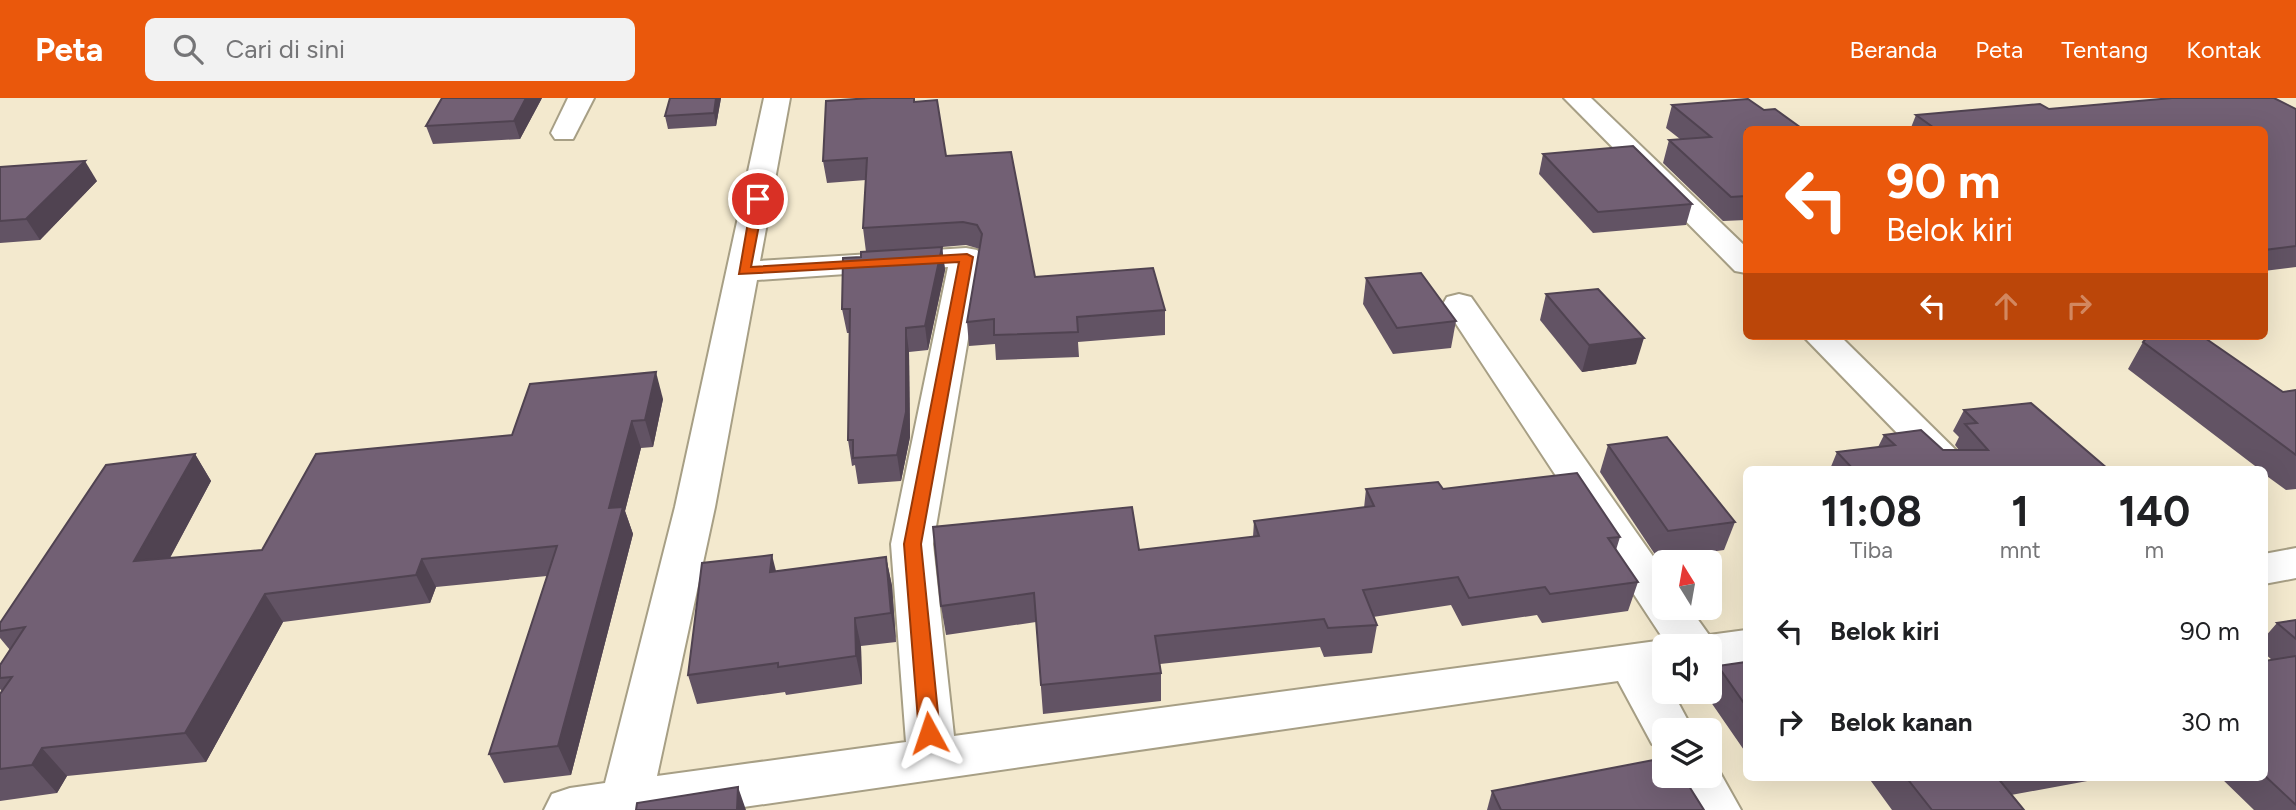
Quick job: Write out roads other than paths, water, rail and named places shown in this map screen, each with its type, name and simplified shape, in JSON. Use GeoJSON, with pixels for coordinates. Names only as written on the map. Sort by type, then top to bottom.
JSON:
{"type":"FeatureCollection","features":[{"type":"Feature","properties":{"kind":"street"},"geometry":{"type":"LineString","coordinates":[[564,133],[581,98]]}},
{"type":"Feature","properties":{"kind":"street"},"geometry":{"type":"LineString","coordinates":[[626,806],[695,507],[744,271],[776,98]]}},
{"type":"Feature","properties":{"kind":"street"},"geometry":{"type":"LineString","coordinates":[[1577,98],[1743,261]]}},
{"type":"Feature","properties":{"kind":"street"},"geometry":{"type":"LineString","coordinates":[[744,271],[967,257],[912,544],[932,760]]}},
{"type":"Feature","properties":{"kind":"street"},"geometry":{"type":"LineString","coordinates":[[1459,304],[1652,587]]}},
{"type":"Feature","properties":{"kind":"street"},"geometry":{"type":"LineString","coordinates":[[1824,340],[1952,466]]}},
{"type":"Feature","properties":{"kind":"street"},"geometry":{"type":"LineString","coordinates":[[2268,568],[2296,563]]}},
{"type":"Feature","properties":{"kind":"street"},"geometry":{"type":"LineString","coordinates":[[1722,650],[1743,647]]}},
{"type":"Feature","properties":{"kind":"street"},"geometry":{"type":"LineString","coordinates":[[570,810],[626,806],[1647,659],[1665,718]]}},
{"type":"Feature","properties":{"kind":"street"},"geometry":{"type":"LineString","coordinates":[[1702,788],[1715,810]]}}]}
